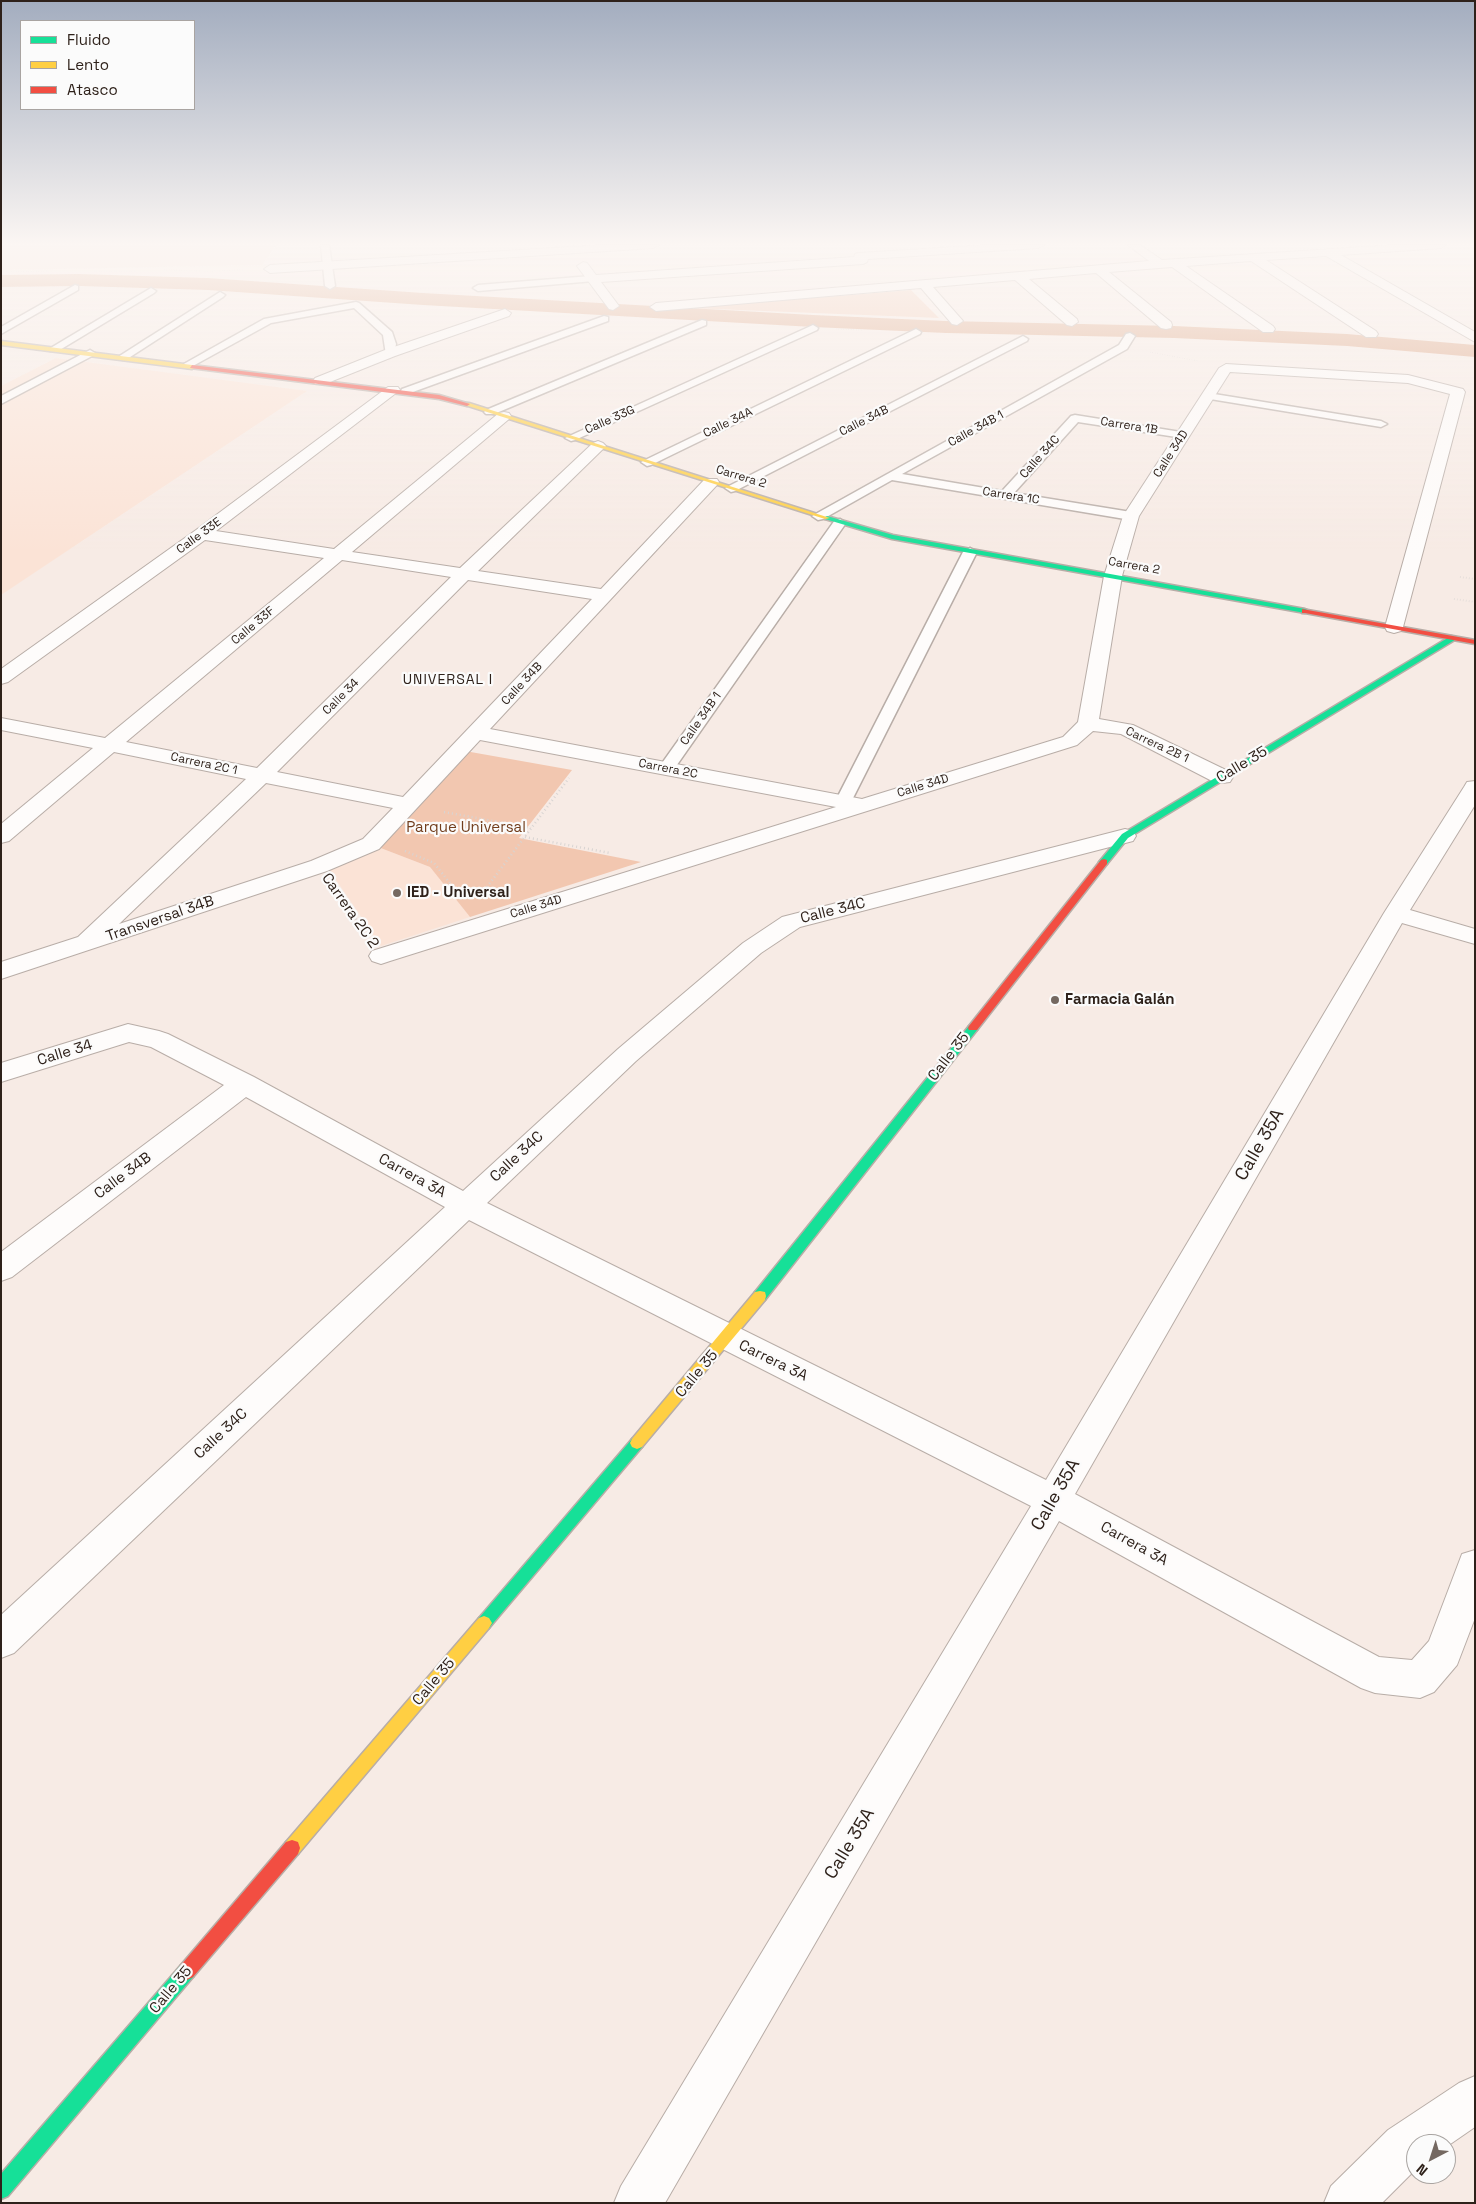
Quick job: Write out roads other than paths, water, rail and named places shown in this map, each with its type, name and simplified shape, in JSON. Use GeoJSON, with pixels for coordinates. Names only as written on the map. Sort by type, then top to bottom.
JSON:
{"type":"FeatureCollection","features":[{"type":"Feature","properties":{"kind":"street","name":"Carrera 2"},"geometry":{"type":"LineString","coordinates":[[44,348],[400,390],[460,401],[818,516],[892,537],[1475,642]]}},
{"type":"Feature","properties":{"kind":"street"},"geometry":{"type":"LineString","coordinates":[[320,381],[405,348]]}},
{"type":"Feature","properties":{"kind":"street","name":"Calle 34D"},"geometry":{"type":"LineString","coordinates":[[381,956],[477,917],[670,865],[852,804],[1070,741],[1088,724],[1113,576],[1131,516],[1226,368],[1408,379],[1458,392],[1394,627]]}},
{"type":"Feature","properties":{"kind":"street","name":"Calle 33E"},"geometry":{"type":"LineString","coordinates":[[1,678],[400,390]]}},
{"type":"Feature","properties":{"kind":"street","name":"Calle 33F"},"geometry":{"type":"LineString","coordinates":[[1,836],[339,554],[497,414]]}},
{"type":"Feature","properties":{"kind":"street","name":"Calle 34"},"geometry":{"type":"LineString","coordinates":[[82,945],[262,775],[463,574],[598,446]]}},
{"type":"Feature","properties":{"kind":"street","name":"Calle 34B"},"geometry":{"type":"LineString","coordinates":[[319,866],[371,844],[711,482]]}},
{"type":"Feature","properties":{"kind":"street"},"geometry":{"type":"LineString","coordinates":[[202,534],[604,595]]}},
{"type":"Feature","properties":{"kind":"street","name":"Calle 35"},"geometry":{"type":"LineString","coordinates":[[1,2189],[727,1338],[1125,836],[1454,638]]}},
{"type":"Feature","properties":{"kind":"street","name":"Carrera 2C 1"},"geometry":{"type":"LineString","coordinates":[[1,724],[111,744],[407,804]]}},
{"type":"Feature","properties":{"kind":"street","name":"Carrera 2B 1"},"geometry":{"type":"LineString","coordinates":[[1088,724],[1126,729],[1222,777]]}},
{"type":"Feature","properties":{"kind":"street","name":"Carrera 2C"},"geometry":{"type":"LineString","coordinates":[[477,733],[852,804]]}},
{"type":"Feature","properties":{"kind":"street","name":"Calle 35A"},"geometry":{"type":"LineString","coordinates":[[638,2203],[1054,1500],[1396,913],[1475,787]]}},
{"type":"Feature","properties":{"kind":"street","name":"Calle 34C"},"geometry":{"type":"LineString","coordinates":[[1,1640],[627,1055],[752,948],[791,922],[1125,836]]}},
{"type":"Feature","properties":{"kind":"street","name":"Transversal 34B"},"geometry":{"type":"LineString","coordinates":[[1,970],[319,866]]}},
{"type":"Feature","properties":{"kind":"street"},"geometry":{"type":"LineString","coordinates":[[1396,913],[1475,937]]}},
{"type":"Feature","properties":{"kind":"street","name":"Calle 34"},"geometry":{"type":"LineString","coordinates":[[1,1073],[128,1033]]}},
{"type":"Feature","properties":{"kind":"street","name":"Carrera 3A"},"geometry":{"type":"LineString","coordinates":[[128,1033],[159,1040],[244,1084],[465,1206],[1054,1500],[1375,1675],[1420,1679],[1444,1652],[1475,1566]]}},
{"type":"Feature","properties":{"kind":"street","name":"Calle 34B"},"geometry":{"type":"LineString","coordinates":[[1,1269],[244,1084]]}},
{"type":"Feature","properties":{"kind":"street"},"geometry":{"type":"LineString","coordinates":[[1348,2203],[1404,2147],[1475,2099]]}},
{"type":"Feature","properties":{"kind":"lane"},"geometry":{"type":"LineString","coordinates":[[123,357],[137,348]]}},
{"type":"Feature","properties":{"kind":"lane"},"geometry":{"type":"LineString","coordinates":[[187,365],[219,348]]}},
{"type":"Feature","properties":{"kind":"lane"},"geometry":{"type":"LineString","coordinates":[[390,353],[391,348]]}},
{"type":"Feature","properties":{"kind":"lane","name":"Calle 33E"},"geometry":{"type":"LineString","coordinates":[[400,390],[521,348]]}},
{"type":"Feature","properties":{"kind":"lane","name":"Calle 33F"},"geometry":{"type":"LineString","coordinates":[[497,414],[646,348]]}},
{"type":"Feature","properties":{"kind":"lane","name":"Calle 33G"},"geometry":{"type":"LineString","coordinates":[[571,438],[769,348]]}},
{"type":"Feature","properties":{"kind":"lane","name":"Calle 34A"},"geometry":{"type":"LineString","coordinates":[[647,462],[883,348]]}},
{"type":"Feature","properties":{"kind":"lane","name":"Calle 34B"},"geometry":{"type":"LineString","coordinates":[[731,488],[1006,348]]}},
{"type":"Feature","properties":{"kind":"lane","name":"Calle 34B 1"},"geometry":{"type":"LineString","coordinates":[[818,516],[1121,348]]}},
{"type":"Feature","properties":{"kind":"lane"},"geometry":{"type":"LineString","coordinates":[[1,400],[90,353]]}},
{"type":"Feature","properties":{"kind":"lane"},"geometry":{"type":"LineString","coordinates":[[1208,396],[1381,424]]}},
{"type":"Feature","properties":{"kind":"lane","name":"Carrera 1B"},"geometry":{"type":"LineString","coordinates":[[1075,418],[1183,435]]}},
{"type":"Feature","properties":{"kind":"lane","name":"Calle 34C"},"geometry":{"type":"LineString","coordinates":[[1005,495],[1075,418]]}},
{"type":"Feature","properties":{"kind":"lane","name":"Carrera 1C"},"geometry":{"type":"LineString","coordinates":[[891,476],[1131,516]]}},
{"type":"Feature","properties":{"kind":"lane","name":"Calle 34B 1"},"geometry":{"type":"LineString","coordinates":[[666,769],[840,522]]}},
{"type":"Feature","properties":{"kind":"lane"},"geometry":{"type":"LineString","coordinates":[[852,804],[970,552]]}},
{"type":"Feature","properties":{"kind":"waterway"},"geometry":{"type":"LineString","coordinates":[[1438,348],[1475,351]]}},
{"type":"Feature","properties":{"kind":"place","name":"IED - Universal"},"geometry":{"type":"Point","coordinates":[397,893]}},
{"type":"Feature","properties":{"kind":"place","name":"Farmacia Galán"},"geometry":{"type":"Point","coordinates":[1055,1000]}},
{"type":"Feature","properties":{"kind":"district","name":"UNIVERSAL I"},"geometry":{"type":"Point","coordinates":[448,680]}},
{"type":"Feature","properties":{"kind":"park label","name":"Parque Universal"},"geometry":{"type":"Point","coordinates":[466,828]}}]}
